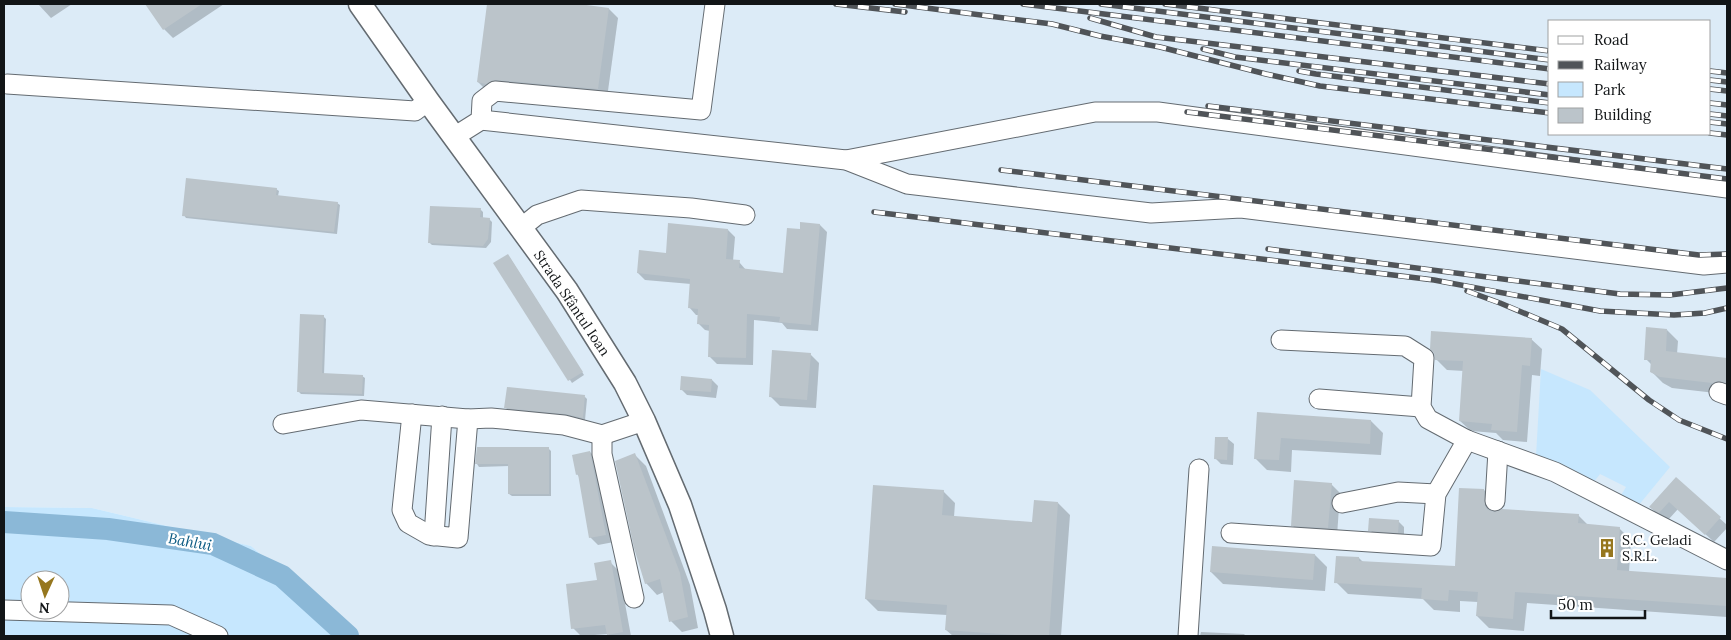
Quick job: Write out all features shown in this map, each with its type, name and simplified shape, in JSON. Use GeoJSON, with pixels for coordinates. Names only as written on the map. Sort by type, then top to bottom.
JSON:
{"type":"FeatureCollection","features":[{"type":"Feature","properties":{"kind":"main road","name":"Strada Sfântul Ioan"},"geometry":{"type":"LineString","coordinates":[[360,4],[428,101],[567,291],[625,383],[644,420],[680,506],[712,600],[722,636]]}},
{"type":"Feature","properties":{"kind":"lane"},"geometry":{"type":"LineString","coordinates":[[481,120],[482,101],[494,91],[701,110],[715,4]]}},
{"type":"Feature","properties":{"kind":"lane"},"geometry":{"type":"LineString","coordinates":[[7,84],[415,111],[428,101]]}},
{"type":"Feature","properties":{"kind":"lane"},"geometry":{"type":"LineString","coordinates":[[846,160],[1095,112],[1158,112],[1727,188]]}},
{"type":"Feature","properties":{"kind":"lane"},"geometry":{"type":"LineString","coordinates":[[454,137],[481,120],[846,160],[907,184],[1151,213],[1241,208],[1704,264],[1727,263]]}},
{"type":"Feature","properties":{"kind":"lane"},"geometry":{"type":"LineString","coordinates":[[521,228],[536,215],[581,200],[690,208],[745,215]]}},
{"type":"Feature","properties":{"kind":"lane"},"geometry":{"type":"LineString","coordinates":[[1281,340],[1405,346],[1424,358],[1421,406],[1428,419],[1466,440],[1555,472],[1727,560]]}},
{"type":"Feature","properties":{"kind":"lane"},"geometry":{"type":"LineString","coordinates":[[1319,399],[1421,406]]}},
{"type":"Feature","properties":{"kind":"lane"},"geometry":{"type":"LineString","coordinates":[[283,424],[361,410],[468,419],[491,418],[564,424],[602,435],[644,420]]}},
{"type":"Feature","properties":{"kind":"lane"},"geometry":{"type":"LineString","coordinates":[[412,414],[402,510],[408,523],[434,536],[458,538],[468,419]]}},
{"type":"Feature","properties":{"kind":"lane"},"geometry":{"type":"LineString","coordinates":[[434,536],[442,416]]}},
{"type":"Feature","properties":{"kind":"lane"},"geometry":{"type":"LineString","coordinates":[[602,435],[602,454],[634,598]]}},
{"type":"Feature","properties":{"kind":"lane"},"geometry":{"type":"LineString","coordinates":[[1231,534],[1431,546],[1436,494],[1466,440]]}},
{"type":"Feature","properties":{"kind":"lane"},"geometry":{"type":"LineString","coordinates":[[1494,501],[1498,452]]}},
{"type":"Feature","properties":{"kind":"lane"},"geometry":{"type":"LineString","coordinates":[[1188,636],[1199,469]]}},
{"type":"Feature","properties":{"kind":"lane"},"geometry":{"type":"LineString","coordinates":[[1342,503],[1398,492],[1436,494]]}},
{"type":"Feature","properties":{"kind":"lane"},"geometry":{"type":"LineString","coordinates":[[4,610],[171,615],[218,636]]}},
{"type":"Feature","properties":{"kind":"shaded area"},"geometry":{"type":"Polygon","coordinates":[[[4,4],[1727,4],[1727,636],[357,636],[251,546],[92,508],[4,507],[4,4]]]}},
{"type":"Feature","properties":{"kind":"green space"},"geometry":{"type":"Polygon","coordinates":[[[1541,369],[1590,390],[1670,467],[1638,506],[1620,497],[1626,487],[1600,474],[1593,483],[1536,456],[1541,369]]]}},
{"type":"Feature","properties":{"kind":"green space"},"geometry":{"type":"Polygon","coordinates":[[[4,507],[92,508],[251,546],[357,636],[4,636],[4,507]]]}},
{"type":"Feature","properties":{"kind":"building"},"geometry":{"type":"Polygon","coordinates":[[[145,4],[202,4],[163,30],[145,4]]]}},
{"type":"Feature","properties":{"kind":"building"},"geometry":{"type":"Polygon","coordinates":[[[487,4],[579,4],[609,8],[598,89],[496,80],[486,84],[477,82],[487,4]]]}},
{"type":"Feature","properties":{"kind":"building"},"geometry":{"type":"Polygon","coordinates":[[[186,178],[277,188],[276,195],[338,202],[334,232],[182,216],[186,178]]]}},
{"type":"Feature","properties":{"kind":"building"},"geometry":{"type":"Polygon","coordinates":[[[430,206],[481,208],[480,217],[490,218],[488,239],[483,246],[428,243],[430,206]]]}},
{"type":"Feature","properties":{"kind":"building"},"geometry":{"type":"Polygon","coordinates":[[[800,222],[820,224],[811,325],[779,322],[780,317],[747,314],[746,358],[708,357],[709,325],[697,324],[698,309],[688,308],[690,279],[637,273],[639,250],[666,253],[668,223],[728,229],[726,259],[740,260],[739,268],[783,273],[787,228],[800,229],[800,222]]]}},
{"type":"Feature","properties":{"kind":"building"},"geometry":{"type":"Polygon","coordinates":[[[508,254],[583,372],[568,381],[493,263],[508,254]]]}},
{"type":"Feature","properties":{"kind":"building"},"geometry":{"type":"Polygon","coordinates":[[[300,314],[324,315],[322,373],[363,375],[362,394],[297,392],[300,314]]]}},
{"type":"Feature","properties":{"kind":"building"},"geometry":{"type":"Polygon","coordinates":[[[1646,327],[1667,329],[1666,351],[1727,358],[1727,383],[1660,377],[1650,372],[1651,360],[1644,360],[1646,327]]]}},
{"type":"Feature","properties":{"kind":"building"},"geometry":{"type":"Polygon","coordinates":[[[1431,331],[1532,338],[1530,366],[1522,365],[1517,432],[1491,430],[1492,424],[1459,421],[1463,361],[1435,360],[1434,353],[1430,349],[1431,331]]]}},
{"type":"Feature","properties":{"kind":"building"},"geometry":{"type":"Polygon","coordinates":[[[772,350],[811,353],[807,400],[769,397],[772,350]]]}},
{"type":"Feature","properties":{"kind":"building"},"geometry":{"type":"Polygon","coordinates":[[[681,376],[712,379],[711,392],[680,390],[681,376]]]}},
{"type":"Feature","properties":{"kind":"building"},"geometry":{"type":"Polygon","coordinates":[[[507,387],[585,395],[583,418],[565,414],[504,408],[507,387]]]}},
{"type":"Feature","properties":{"kind":"building"},"geometry":{"type":"Polygon","coordinates":[[[1257,412],[1371,420],[1370,444],[1281,438],[1279,460],[1254,459],[1257,412]]]}},
{"type":"Feature","properties":{"kind":"building"},"geometry":{"type":"Polygon","coordinates":[[[1215,437],[1228,437],[1227,460],[1214,459],[1215,437]]]}},
{"type":"Feature","properties":{"kind":"building"},"geometry":{"type":"Polygon","coordinates":[[[477,447],[549,447],[549,494],[508,494],[508,464],[475,464],[477,447]]]}},
{"type":"Feature","properties":{"kind":"building"},"geometry":{"type":"Polygon","coordinates":[[[590,451],[606,535],[589,538],[578,474],[576,475],[572,455],[590,451]]]}},
{"type":"Feature","properties":{"kind":"building"},"geometry":{"type":"Polygon","coordinates":[[[635,453],[680,573],[688,617],[669,622],[660,579],[645,584],[634,548],[615,461],[635,453]]]}},
{"type":"Feature","properties":{"kind":"building"},"geometry":{"type":"Polygon","coordinates":[[[1676,477],[1721,517],[1705,535],[1669,502],[1659,513],[1649,507],[1676,477]]]}},
{"type":"Feature","properties":{"kind":"building"},"geometry":{"type":"Polygon","coordinates":[[[1294,480],[1332,483],[1328,528],[1291,526],[1294,480]]]}},
{"type":"Feature","properties":{"kind":"building"},"geometry":{"type":"Polygon","coordinates":[[[873,485],[944,490],[942,515],[1032,522],[1034,500],[1058,502],[1049,636],[945,630],[947,605],[865,599],[873,485]]]}},
{"type":"Feature","properties":{"kind":"building"},"geometry":{"type":"Polygon","coordinates":[[[1459,488],[1484,489],[1485,506],[1488,510],[1494,512],[1502,509],[1579,514],[1578,523],[1620,527],[1617,570],[1727,578],[1727,606],[1515,592],[1513,619],[1476,616],[1478,592],[1449,590],[1448,601],[1421,599],[1422,588],[1334,583],[1336,556],[1359,557],[1359,561],[1455,566],[1459,488]]]}},
{"type":"Feature","properties":{"kind":"building"},"geometry":{"type":"Polygon","coordinates":[[[1369,518],[1399,520],[1398,533],[1368,531],[1369,518]]]}},
{"type":"Feature","properties":{"kind":"building"},"geometry":{"type":"Polygon","coordinates":[[[1212,546],[1315,554],[1313,580],[1210,572],[1212,546]]]}},
{"type":"Feature","properties":{"kind":"building"},"geometry":{"type":"Polygon","coordinates":[[[611,560],[623,632],[607,635],[605,625],[571,629],[566,584],[597,580],[594,563],[611,560]]]}},
{"type":"Feature","properties":{"kind":"waterway","name":"Bahlui"},"geometry":{"type":"LineString","coordinates":[[4,522],[108,529],[213,544],[282,576],[348,636]]}},
{"type":"Feature","properties":{"kind":"railway"},"geometry":{"type":"LineString","coordinates":[[836,4],[905,12]]}},
{"type":"Feature","properties":{"kind":"railway"},"geometry":{"type":"LineString","coordinates":[[895,4],[1052,24],[1100,36],[1160,47],[1320,86],[1548,113]]}},
{"type":"Feature","properties":{"kind":"railway"},"geometry":{"type":"LineString","coordinates":[[1023,4],[1548,69]]}},
{"type":"Feature","properties":{"kind":"railway"},"geometry":{"type":"LineString","coordinates":[[1101,4],[1548,60]]}},
{"type":"Feature","properties":{"kind":"railway"},"geometry":{"type":"LineString","coordinates":[[1165,4],[1548,51]]}},
{"type":"Feature","properties":{"kind":"railway"},"geometry":{"type":"LineString","coordinates":[[1090,18],[1156,37],[1548,84]]}},
{"type":"Feature","properties":{"kind":"railway"},"geometry":{"type":"LineString","coordinates":[[1203,49],[1235,57],[1548,95]]}},
{"type":"Feature","properties":{"kind":"railway"},"geometry":{"type":"LineString","coordinates":[[1299,71],[1548,103]]}},
{"type":"Feature","properties":{"kind":"railway"},"geometry":{"type":"LineString","coordinates":[[1711,71],[1727,73]]}},
{"type":"Feature","properties":{"kind":"railway"},"geometry":{"type":"LineString","coordinates":[[1711,80],[1727,82]]}},
{"type":"Feature","properties":{"kind":"railway"},"geometry":{"type":"LineString","coordinates":[[1711,89],[1727,91]]}},
{"type":"Feature","properties":{"kind":"railway"},"geometry":{"type":"LineString","coordinates":[[1711,103],[1727,105]]}},
{"type":"Feature","properties":{"kind":"railway"},"geometry":{"type":"LineString","coordinates":[[1208,106],[1727,169]]}},
{"type":"Feature","properties":{"kind":"railway"},"geometry":{"type":"LineString","coordinates":[[1187,112],[1727,179]]}},
{"type":"Feature","properties":{"kind":"railway"},"geometry":{"type":"LineString","coordinates":[[1711,114],[1727,116]]}},
{"type":"Feature","properties":{"kind":"railway"},"geometry":{"type":"LineString","coordinates":[[1711,122],[1727,124]]}},
{"type":"Feature","properties":{"kind":"railway"},"geometry":{"type":"LineString","coordinates":[[1711,133],[1727,135]]}},
{"type":"Feature","properties":{"kind":"railway"},"geometry":{"type":"LineString","coordinates":[[1001,170],[1699,255],[1727,254]]}},
{"type":"Feature","properties":{"kind":"railway"},"geometry":{"type":"LineString","coordinates":[[874,212],[1434,280],[1600,311],[1674,315],[1705,313],[1727,308]]}},
{"type":"Feature","properties":{"kind":"railway"},"geometry":{"type":"LineString","coordinates":[[1268,249],[1620,294],[1670,295],[1727,288]]}},
{"type":"Feature","properties":{"kind":"railway"},"geometry":{"type":"LineString","coordinates":[[1467,291],[1562,329],[1649,400],[1679,420],[1727,439]]}},
{"type":"Feature","properties":{"kind":"place","name":"S.C. Geladi S.R.L."},"geometry":{"type":"Point","coordinates":[1607,548]}}]}
